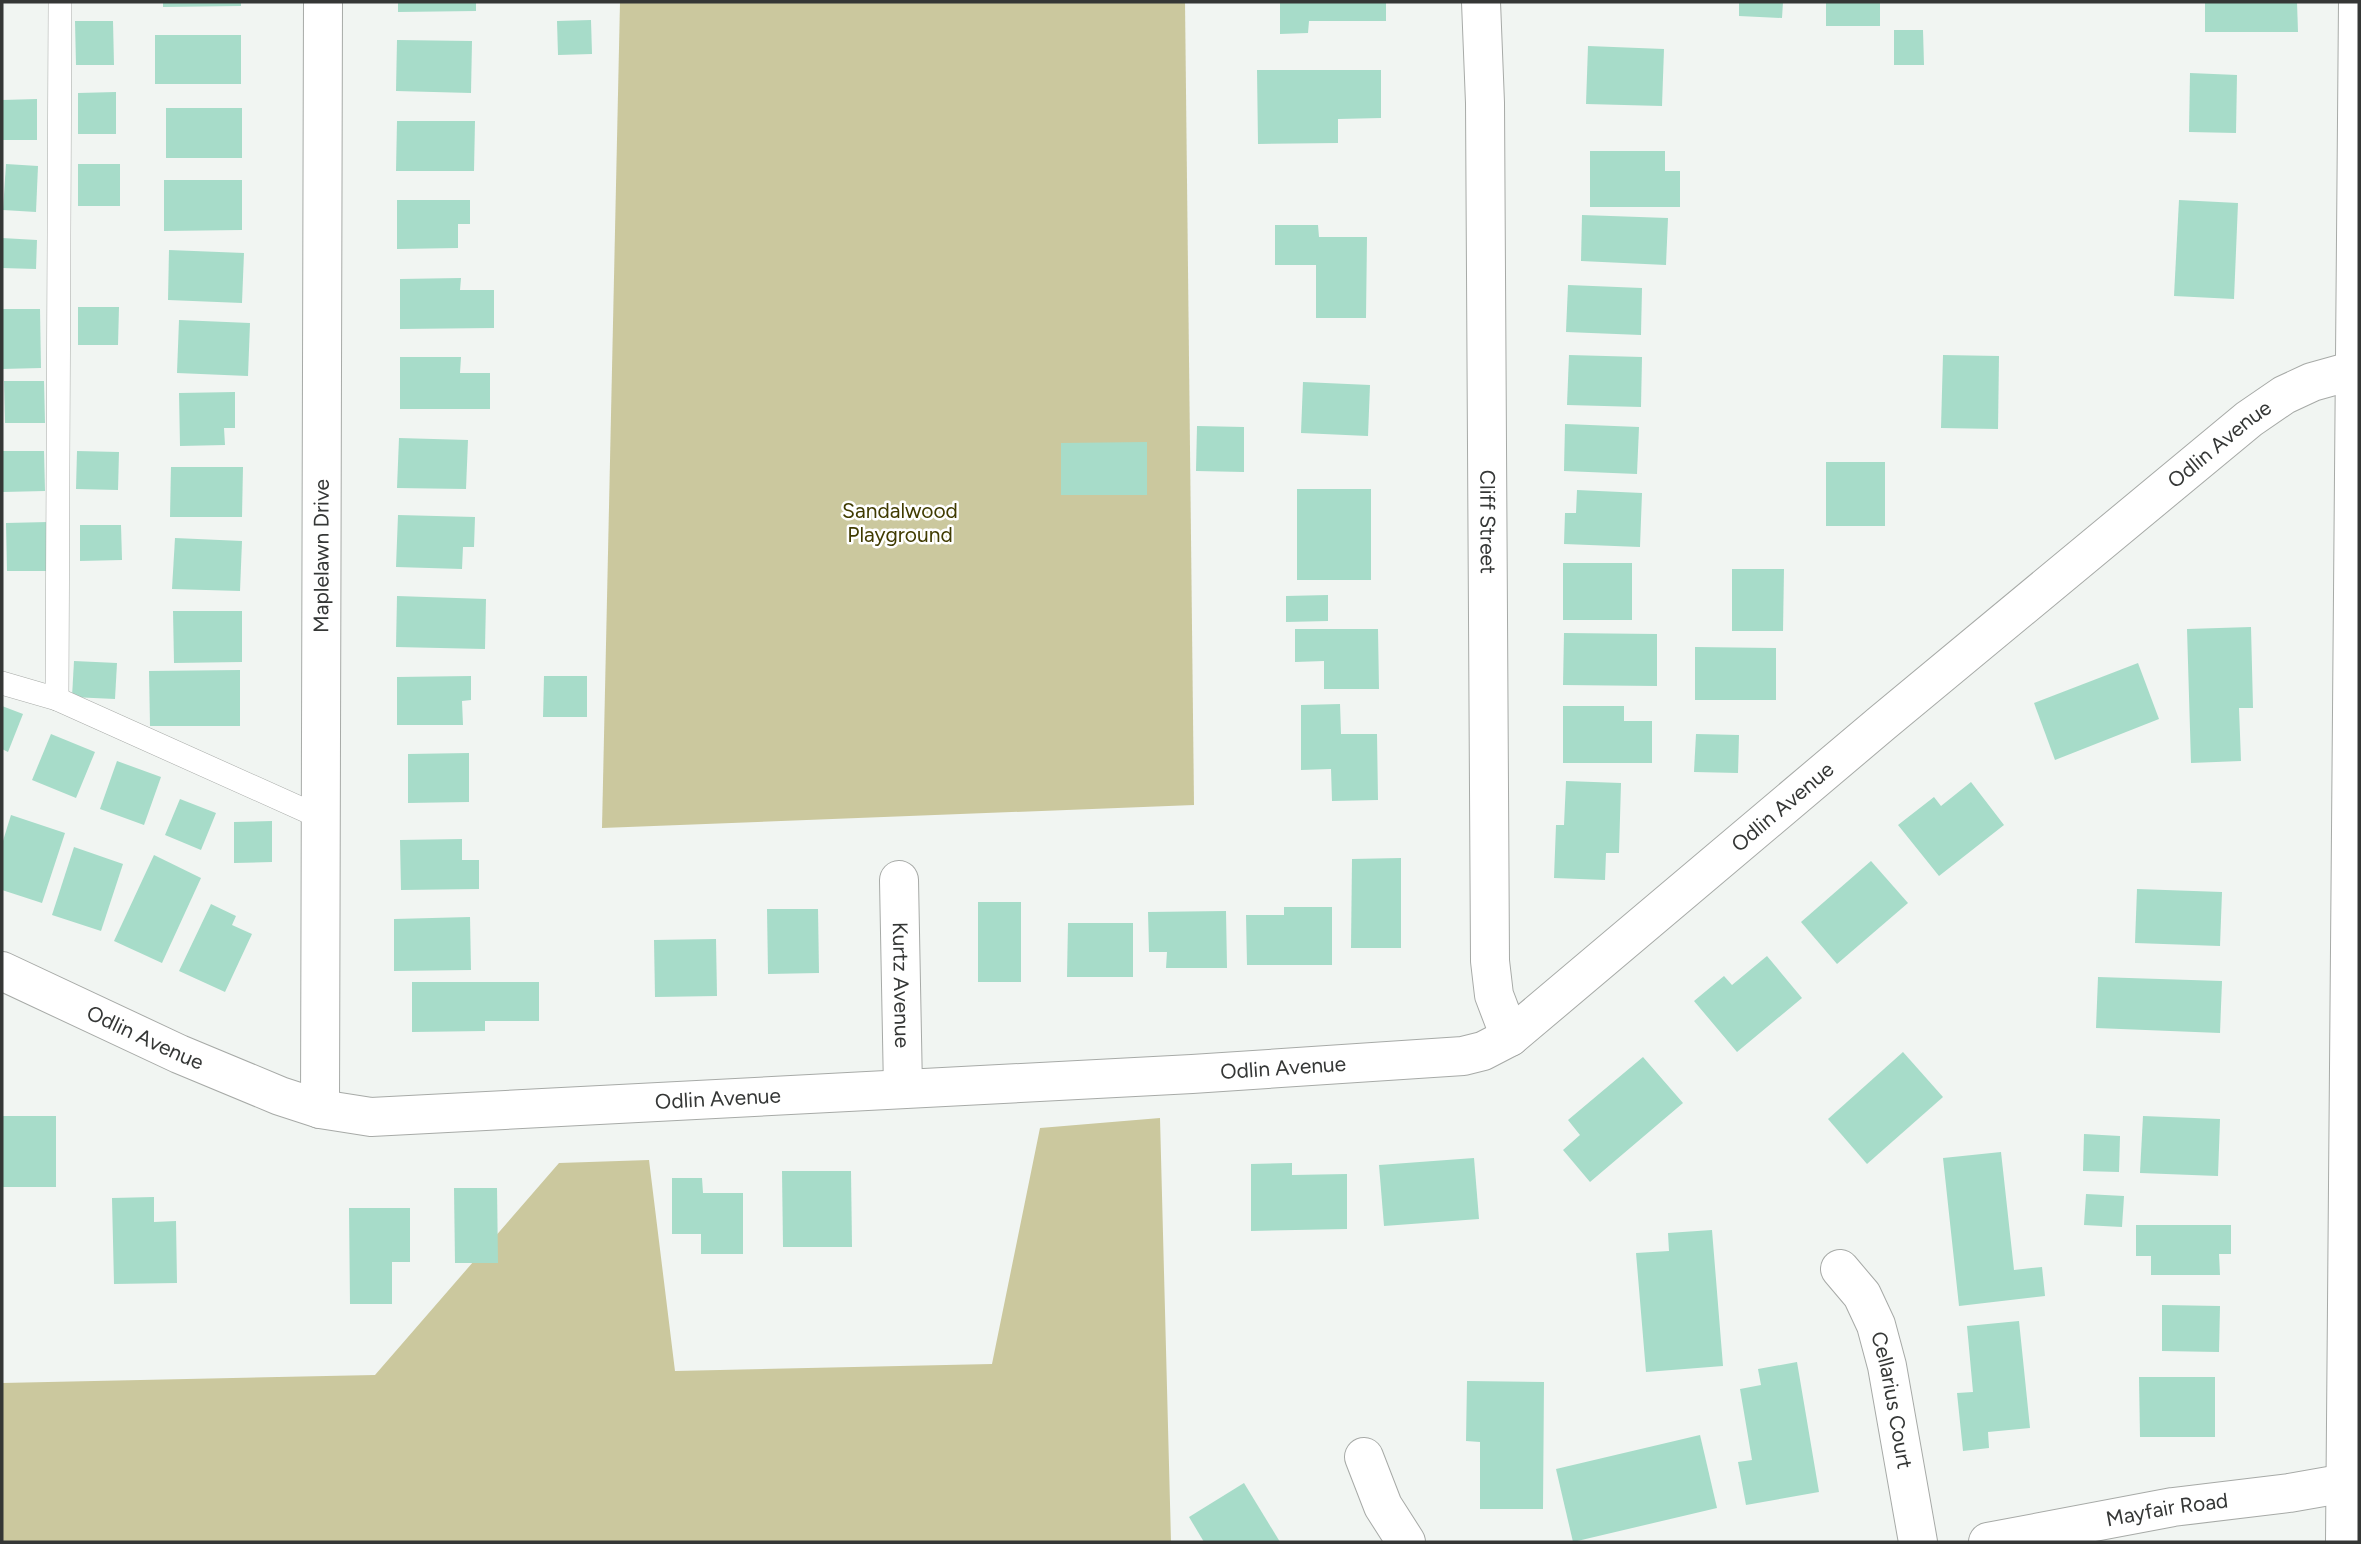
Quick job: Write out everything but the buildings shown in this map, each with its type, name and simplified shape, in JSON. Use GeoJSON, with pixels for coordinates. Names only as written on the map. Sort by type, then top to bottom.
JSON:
{"type":"FeatureCollection","features":[{"type":"Feature","properties":{"kind":"street","name":"Maplelawn Drive"},"geometry":{"type":"LineString","coordinates":[[320,1109],[323,2]]}},
{"type":"Feature","properties":{"kind":"street","name":"Cliff Street"},"geometry":{"type":"LineString","coordinates":[[1481,2],[1485,117],[1490,961],[1494,995],[1510,1037]]}},
{"type":"Feature","properties":{"kind":"street"},"geometry":{"type":"LineString","coordinates":[[2345,1542],[2353,1370],[2358,2]]}},
{"type":"Feature","properties":{"kind":"street","name":"Odlin Avenue"},"geometry":{"type":"LineString","coordinates":[[2,971],[179,1054],[280,1096],[320,1109],[371,1117],[1192,1074],[1463,1056],[1483,1051],[1510,1037],[1882,723],[2249,419],[2284,396],[2312,382],[2355,370]]}},
{"type":"Feature","properties":{"kind":"street","name":"Kurtz Avenue"},"geometry":{"type":"LineString","coordinates":[[899,880],[903,1089]]}},
{"type":"Feature","properties":{"kind":"street","name":"Cellarius Court"},"geometry":{"type":"LineString","coordinates":[[1840,1269],[1862,1295],[1876,1325],[1888,1366],[1918,1542]]}},
{"type":"Feature","properties":{"kind":"street"},"geometry":{"type":"LineString","coordinates":[[1364,1457],[1383,1506],[1406,1542]]}},
{"type":"Feature","properties":{"kind":"street","name":"Mayfair Road"},"geometry":{"type":"LineString","coordinates":[[1988,1542],[2173,1507],[2346,1483]]}},
{"type":"Feature","properties":{"kind":"lane"},"geometry":{"type":"LineString","coordinates":[[57,699],[60,2]]}},
{"type":"Feature","properties":{"kind":"lane"},"geometry":{"type":"LineString","coordinates":[[2,683],[57,699],[321,818]]}},
{"type":"Feature","properties":{"kind":"green space","name":"Sandalwood Playground"},"geometry":{"type":"Polygon","coordinates":[[[620,2],[1185,2],[1194,805],[602,828],[620,2]]]}},
{"type":"Feature","properties":{"kind":"green space"},"geometry":{"type":"Polygon","coordinates":[[[1160,1118],[1171,1542],[2,1542],[2,1383],[375,1375],[559,1163],[649,1160],[675,1371],[992,1364],[1040,1128],[1160,1118]]]}}]}
